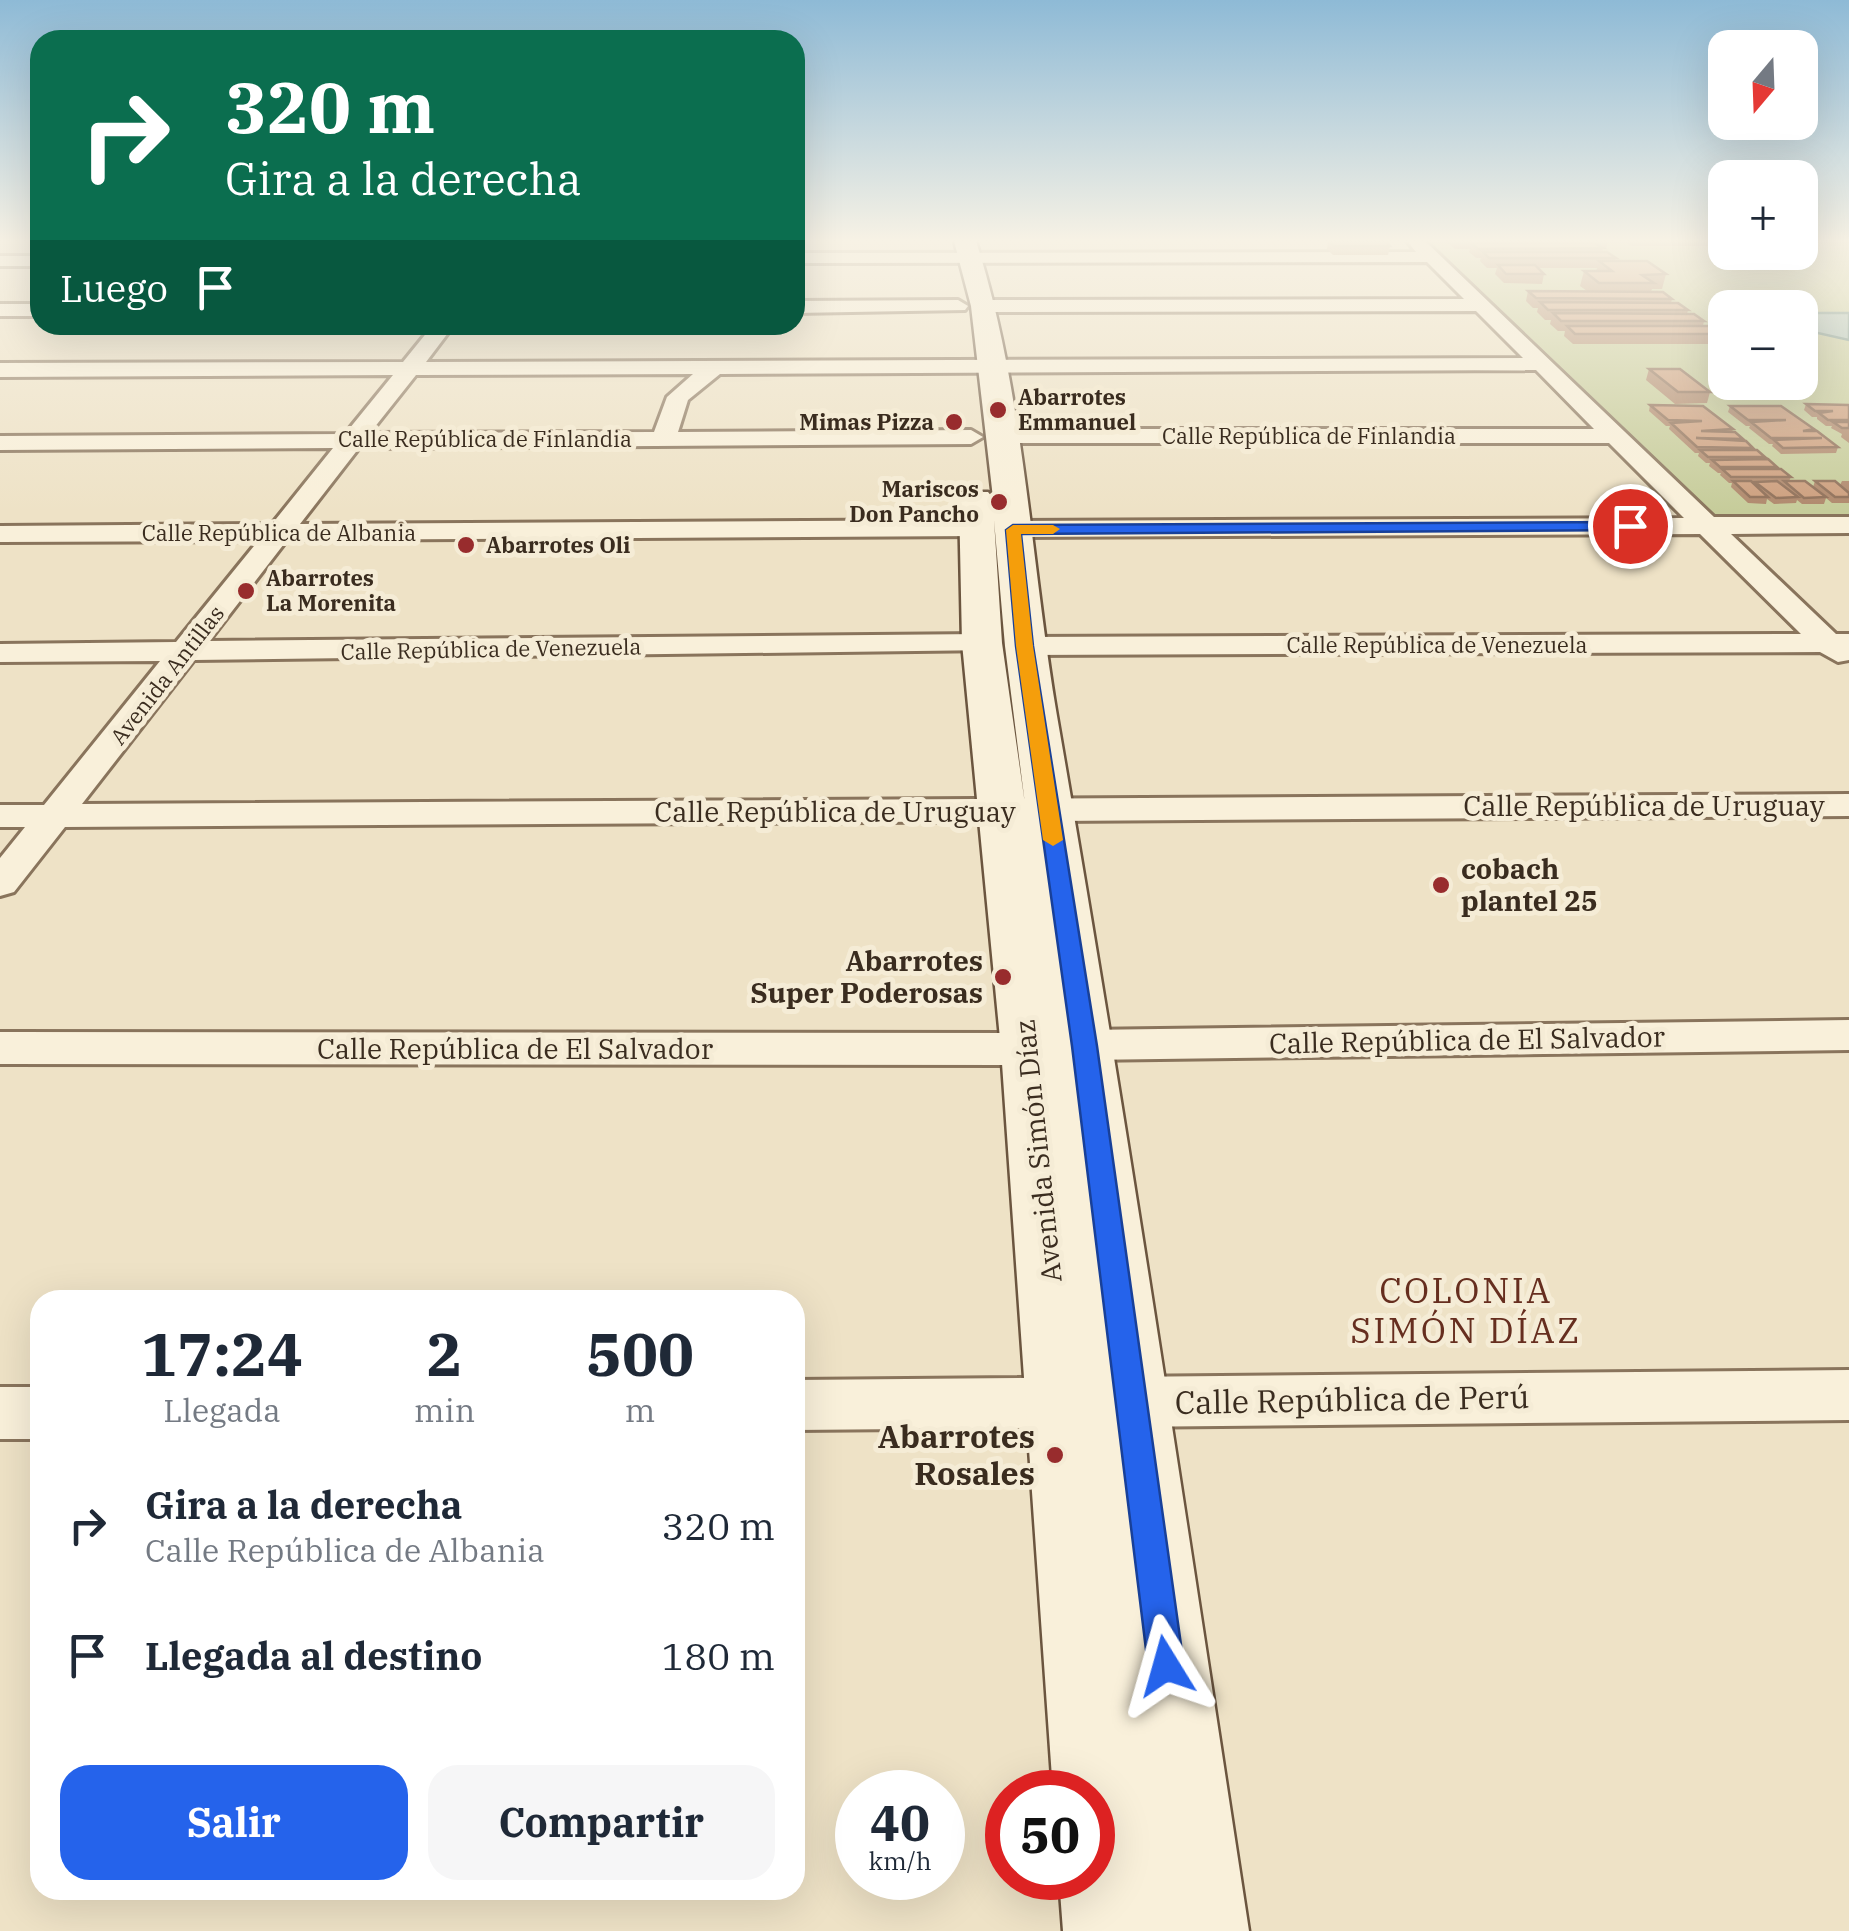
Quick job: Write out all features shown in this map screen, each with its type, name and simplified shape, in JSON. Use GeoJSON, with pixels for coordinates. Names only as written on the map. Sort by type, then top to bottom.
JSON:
{"type":"FeatureCollection","features":[{"type":"Feature","properties":{"kind":"main road","name":"Avenida Simón Díaz"},"geometry":{"type":"LineString","coordinates":[[975,331],[996,529],[1003,645],[1057,1047],[1131,1402],[1200,1931]]}},
{"type":"Feature","properties":{"kind":"main road","name":"Avenida Simón Díaz"},"geometry":{"type":"LineString","coordinates":[[1057,1047],[1063,1402],[1112,1931]]}},
{"type":"Feature","properties":{"kind":"street"},"geometry":{"type":"LineString","coordinates":[[1508,331],[1842,650]]}},
{"type":"Feature","properties":{"kind":"street","name":"Avenida Antillas"},"geometry":{"type":"LineString","coordinates":[[0,884],[436,335]]}},
{"type":"Feature","properties":{"kind":"street"},"geometry":{"type":"LineString","coordinates":[[0,370],[1541,364]]}},
{"type":"Feature","properties":{"kind":"street"},"geometry":{"type":"LineString","coordinates":[[664,438],[678,397],[716,366]]}},
{"type":"Feature","properties":{"kind":"street","name":"Calle República de Finlandia"},"geometry":{"type":"LineString","coordinates":[[0,443],[1615,436]]}},
{"type":"Feature","properties":{"kind":"street","name":"Calle República de Albania"},"geometry":{"type":"LineString","coordinates":[[0,534],[1849,525]]}},
{"type":"Feature","properties":{"kind":"street","name":"Calle República de Venezuela"},"geometry":{"type":"LineString","coordinates":[[0,653],[1003,645],[1842,650]]}},
{"type":"Feature","properties":{"kind":"street","name":"Calle República de Uruguay"},"geometry":{"type":"LineString","coordinates":[[0,816],[1849,805]]}},
{"type":"Feature","properties":{"kind":"street","name":"Calle República de El Salvador"},"geometry":{"type":"LineString","coordinates":[[0,1048],[1057,1047],[1849,1035]]}},
{"type":"Feature","properties":{"kind":"street","name":"Calle República de Perú"},"geometry":{"type":"LineString","coordinates":[[805,1405],[1849,1395]]}},
{"type":"Feature","properties":{"kind":"street"},"geometry":{"type":"LineString","coordinates":[[0,1413],[30,1412]]}},
{"type":"Feature","properties":{"kind":"green space"},"geometry":{"type":"Polygon","coordinates":[[[1515,331],[1708,331],[1708,400],[1818,400],[1818,331],[1849,331],[1849,519],[1712,521],[1515,331]]]}},
{"type":"Feature","properties":{"kind":"water"},"geometry":{"type":"Polygon","coordinates":[[[1818,331],[1849,331],[1849,340],[1818,333],[1818,331]]]}},
{"type":"Feature","properties":{"kind":"building"},"geometry":{"type":"Polygon","coordinates":[[[1572,331],[1708,331],[1575,334],[1572,331]]]}},
{"type":"Feature","properties":{"kind":"building"},"geometry":{"type":"Polygon","coordinates":[[[1649,369],[1680,369],[1708,390],[1678,392],[1649,369]]]}},
{"type":"Feature","properties":{"kind":"building"},"geometry":{"type":"Polygon","coordinates":[[[1806,404],[1849,405],[1849,420],[1828,420],[1819,413],[1833,411],[1815,411],[1806,404]]]}},
{"type":"Feature","properties":{"kind":"building"},"geometry":{"type":"Polygon","coordinates":[[[1650,405],[1703,406],[1733,429],[1701,431],[1735,432],[1743,439],[1696,438],[1746,441],[1753,448],[1697,447],[1671,423],[1702,421],[1668,420],[1650,405]]]}},
{"type":"Feature","properties":{"kind":"building"},"geometry":{"type":"Polygon","coordinates":[[[1730,406],[1781,406],[1814,429],[1803,431],[1817,431],[1838,447],[1783,448],[1774,440],[1822,438],[1771,438],[1751,422],[1786,420],[1748,420],[1730,406]]]}},
{"type":"Feature","properties":{"kind":"building"},"geometry":{"type":"Polygon","coordinates":[[[1833,422],[1849,422],[1849,428],[1842,428],[1833,422]]]}},
{"type":"Feature","properties":{"kind":"building"},"geometry":{"type":"Polygon","coordinates":[[[1700,450],[1757,450],[1765,457],[1708,457],[1700,450]]]}},
{"type":"Feature","properties":{"kind":"building"},"geometry":{"type":"Polygon","coordinates":[[[1768,459],[1777,467],[1720,467],[1712,460],[1768,459]]]}},
{"type":"Feature","properties":{"kind":"building"},"geometry":{"type":"Polygon","coordinates":[[[1722,469],[1781,469],[1791,477],[1731,477],[1722,469]]]}},
{"type":"Feature","properties":{"kind":"building"},"geometry":{"type":"Polygon","coordinates":[[[1733,481],[1751,481],[1768,497],[1750,497],[1733,481]]]}},
{"type":"Feature","properties":{"kind":"building"},"geometry":{"type":"Polygon","coordinates":[[[1777,481],[1798,497],[1776,498],[1755,482],[1777,481]]]}},
{"type":"Feature","properties":{"kind":"building"},"geometry":{"type":"Polygon","coordinates":[[[1784,481],[1805,481],[1826,497],[1804,498],[1784,481]]]}},
{"type":"Feature","properties":{"kind":"building"},"geometry":{"type":"Polygon","coordinates":[[[1815,481],[1835,481],[1849,497],[1835,497],[1815,481]]]}},
{"type":"Feature","properties":{"kind":"slow traffic"},"geometry":{"type":"LineString","coordinates":[[1053,529],[1013,530],[1024,646],[1053,840]]}},
{"type":"Feature","properties":{"kind":"place","name":"Abarrotes Emmanuel"},"geometry":{"type":"Point","coordinates":[998,410]}},
{"type":"Feature","properties":{"kind":"place","name":"Mimas Pizza"},"geometry":{"type":"Point","coordinates":[954,422]}},
{"type":"Feature","properties":{"kind":"place","name":"Mariscos Don Pancho"},"geometry":{"type":"Point","coordinates":[999,502]}},
{"type":"Feature","properties":{"kind":"place","name":"Abarrotes Oli"},"geometry":{"type":"Point","coordinates":[466,545]}},
{"type":"Feature","properties":{"kind":"place","name":"Abarrotes La Morenita"},"geometry":{"type":"Point","coordinates":[246,591]}},
{"type":"Feature","properties":{"kind":"place","name":"cobach plantel 25"},"geometry":{"type":"Point","coordinates":[1441,885]}},
{"type":"Feature","properties":{"kind":"place","name":"Abarrotes Super Poderosas"},"geometry":{"type":"Point","coordinates":[1003,977]}},
{"type":"Feature","properties":{"kind":"place","name":"Abarrotes Rosales"},"geometry":{"type":"Point","coordinates":[1055,1455]}},
{"type":"Feature","properties":{"kind":"district","name":"COLONIA SIMÓN DÍAZ"},"geometry":{"type":"Point","coordinates":[1466,1311]}},
{"type":"Feature","properties":{"kind":"route"},"geometry":{"type":"LineString","coordinates":[[1166,1666],[1084,1046],[1024,646],[1013,530],[1630,526]]}}]}
